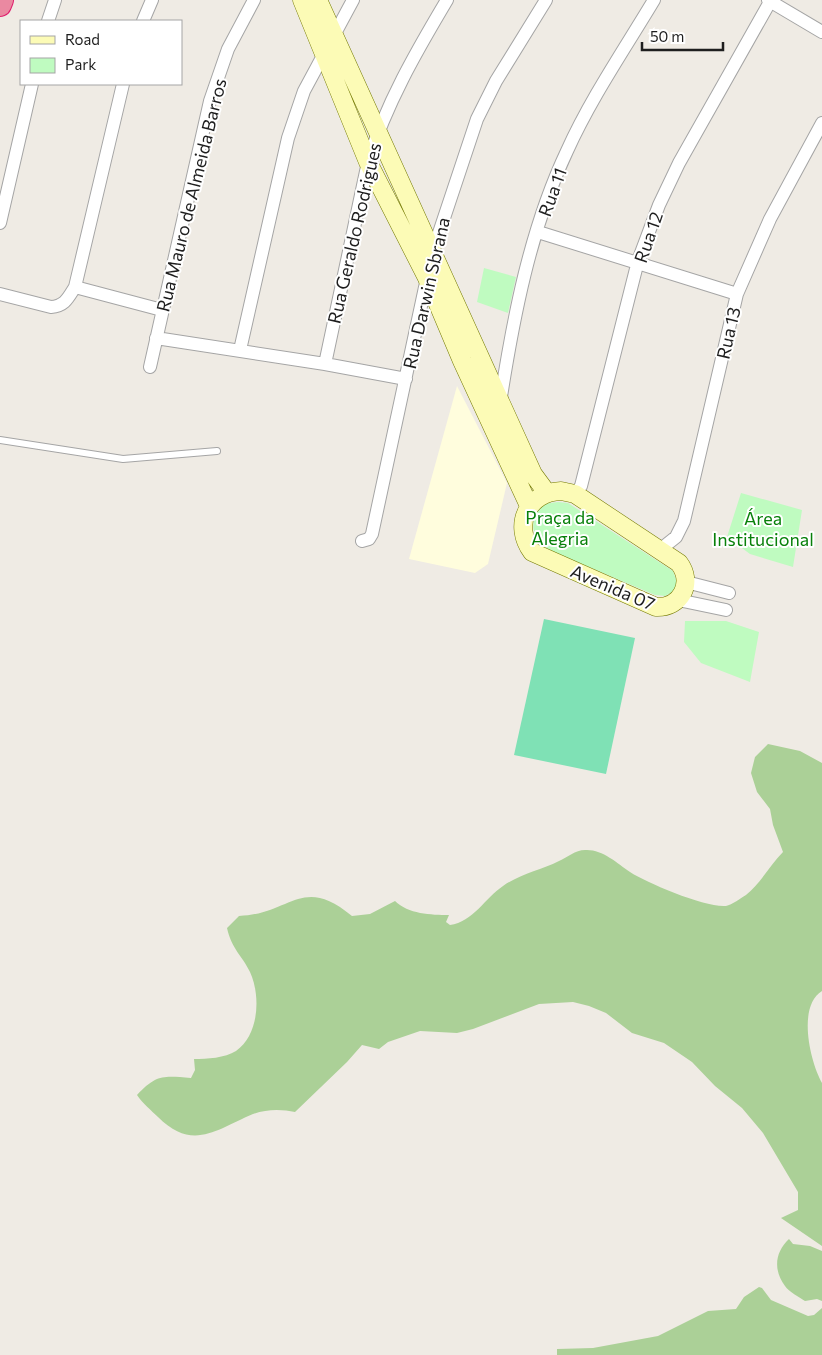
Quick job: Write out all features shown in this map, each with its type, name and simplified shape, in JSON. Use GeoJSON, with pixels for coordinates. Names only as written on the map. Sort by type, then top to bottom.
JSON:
{"type":"FeatureCollection","features":[{"type":"Feature","properties":{"kind":"highway"},"geometry":{"type":"LineString","coordinates":[[0,5],[2,0]]}},
{"type":"Feature","properties":{"kind":"street"},"geometry":{"type":"LineString","coordinates":[[48,20],[55,0]]}},
{"type":"Feature","properties":{"kind":"street"},"geometry":{"type":"LineString","coordinates":[[143,20],[152,0]]}},
{"type":"Feature","properties":{"kind":"street","name":"Rua Mauro de Almeida Barros"},"geometry":{"type":"LineString","coordinates":[[150,367],[210,101],[228,49],[254,0]]}},
{"type":"Feature","properties":{"kind":"street"},"geometry":{"type":"LineString","coordinates":[[302,0],[368,162],[427,278],[462,361],[529,506],[546,493],[561,490],[575,494],[680,563],[685,573],[686,582],[730,593]]}},
{"type":"Feature","properties":{"kind":"street"},"geometry":{"type":"LineString","coordinates":[[318,0],[500,403],[533,474],[546,493]]}},
{"type":"Feature","properties":{"kind":"street"},"geometry":{"type":"LineString","coordinates":[[240,350],[288,138],[304,91],[353,0]]}},
{"type":"Feature","properties":{"kind":"street","name":"Rua Geraldo Rodrigues"},"geometry":{"type":"LineString","coordinates":[[325,364],[368,162],[378,131],[400,83],[447,0]]}},
{"type":"Feature","properties":{"kind":"street","name":"Rua Darwin Sbrana"},"geometry":{"type":"LineString","coordinates":[[362,541],[369,539],[372,534],[432,251],[476,118],[496,81],[546,0]]}},
{"type":"Feature","properties":{"kind":"street","name":"Rua 11"},"geometry":{"type":"LineString","coordinates":[[500,403],[526,268],[565,154],[578,127],[654,0]]}},
{"type":"Feature","properties":{"kind":"street"},"geometry":{"type":"LineString","coordinates":[[770,0],[822,32]]}},
{"type":"Feature","properties":{"kind":"street","name":"Rua 12"},"geometry":{"type":"LineString","coordinates":[[575,494],[581,486],[638,261],[659,205],[679,163],[770,0]]}},
{"type":"Feature","properties":{"kind":"street"},"geometry":{"type":"LineString","coordinates":[[0,223],[32,85]]}},
{"type":"Feature","properties":{"kind":"street"},"geometry":{"type":"LineString","coordinates":[[0,294],[52,307],[60,306],[66,302],[75,287],[123,85]]}},
{"type":"Feature","properties":{"kind":"street","name":"Rua 13"},"geometry":{"type":"LineString","coordinates":[[661,550],[676,537],[684,521],[737,294],[770,219],[822,123]]}},
{"type":"Feature","properties":{"kind":"street"},"geometry":{"type":"LineString","coordinates":[[538,232],[638,261],[737,294]]}},
{"type":"Feature","properties":{"kind":"street"},"geometry":{"type":"LineString","coordinates":[[75,287],[162,310]]}},
{"type":"Feature","properties":{"kind":"street"},"geometry":{"type":"LineString","coordinates":[[156,338],[240,350],[406,379]]}},
{"type":"Feature","properties":{"kind":"street"},"geometry":{"type":"LineString","coordinates":[[484,367],[494,373],[501,372],[507,362]]}},
{"type":"Feature","properties":{"kind":"street","name":"Avenida 07"},"geometry":{"type":"LineString","coordinates":[[529,506],[522,526],[525,540],[532,552],[656,607],[668,606],[678,600],[685,590],[686,582]]}},
{"type":"Feature","properties":{"kind":"street"},"geometry":{"type":"LineString","coordinates":[[678,600],[726,610]]}},
{"type":"Feature","properties":{"kind":"lane"},"geometry":{"type":"LineString","coordinates":[[0,440],[123,459],[217,451]]}},
{"type":"Feature","properties":{"kind":"shaded area"},"geometry":{"type":"Polygon","coordinates":[[[457,386],[507,483],[488,564],[475,573],[409,559],[457,386]]]}},
{"type":"Feature","properties":{"kind":"green space"},"geometry":{"type":"Polygon","coordinates":[[[484,268],[516,277],[508,313],[477,302],[484,268]]]}},
{"type":"Feature","properties":{"kind":"green space","name":"Área Institucional"},"geometry":{"type":"Polygon","coordinates":[[[741,493],[802,510],[793,567],[750,554],[727,537],[741,493]]]}},
{"type":"Feature","properties":{"kind":"green space","name":"Praça da Alegria"},"geometry":{"type":"Polygon","coordinates":[[[568,503],[673,571],[677,582],[673,592],[665,596],[655,595],[551,551],[539,541],[533,524],[537,511],[542,504],[568,503]]]}},
{"type":"Feature","properties":{"kind":"green space"},"geometry":{"type":"Polygon","coordinates":[[[544,619],[635,638],[606,774],[514,755],[544,619]]]}},
{"type":"Feature","properties":{"kind":"green space"},"geometry":{"type":"Polygon","coordinates":[[[685,621],[726,621],[759,632],[750,682],[701,663],[684,642],[685,621]]]}},
{"type":"Feature","properties":{"kind":"green space"},"geometry":{"type":"Polygon","coordinates":[[[768,744],[800,751],[822,763],[822,991],[814,998],[810,1009],[808,1035],[813,1062],[822,1083],[822,1246],[781,1218],[798,1210],[798,1192],[763,1133],[742,1108],[715,1086],[692,1062],[664,1043],[632,1033],[606,1013],[573,1002],[539,1004],[473,1029],[457,1033],[420,1031],[388,1042],[379,1049],[362,1045],[295,1112],[274,1110],[258,1112],[205,1134],[194,1135],[171,1128],[147,1107],[137,1095],[150,1083],[161,1078],[191,1078],[195,1070],[194,1059],[216,1058],[227,1055],[236,1051],[244,1044],[256,1014],[256,992],[250,972],[234,947],[227,928],[239,916],[257,914],[308,897],[321,898],[335,904],[352,916],[370,914],[395,901],[406,909],[413,911],[449,915],[446,922],[450,925],[472,915],[496,891],[510,882],[583,850],[599,852],[638,877],[691,899],[717,906],[726,906],[734,903],[751,891],[783,852],[773,825],[770,809],[757,792],[751,773],[755,757],[768,744]]]}},
{"type":"Feature","properties":{"kind":"green space"},"geometry":{"type":"Polygon","coordinates":[[[789,1239],[793,1244],[810,1246],[822,1251],[822,1301],[817,1299],[805,1301],[789,1290],[781,1280],[777,1268],[778,1255],[789,1239]]]}},
{"type":"Feature","properties":{"kind":"green space"},"geometry":{"type":"Polygon","coordinates":[[[759,1287],[762,1288],[771,1300],[808,1316],[814,1315],[822,1308],[822,1355],[557,1355],[557,1349],[593,1348],[658,1336],[708,1311],[736,1309],[744,1297],[759,1287]]]}}]}
